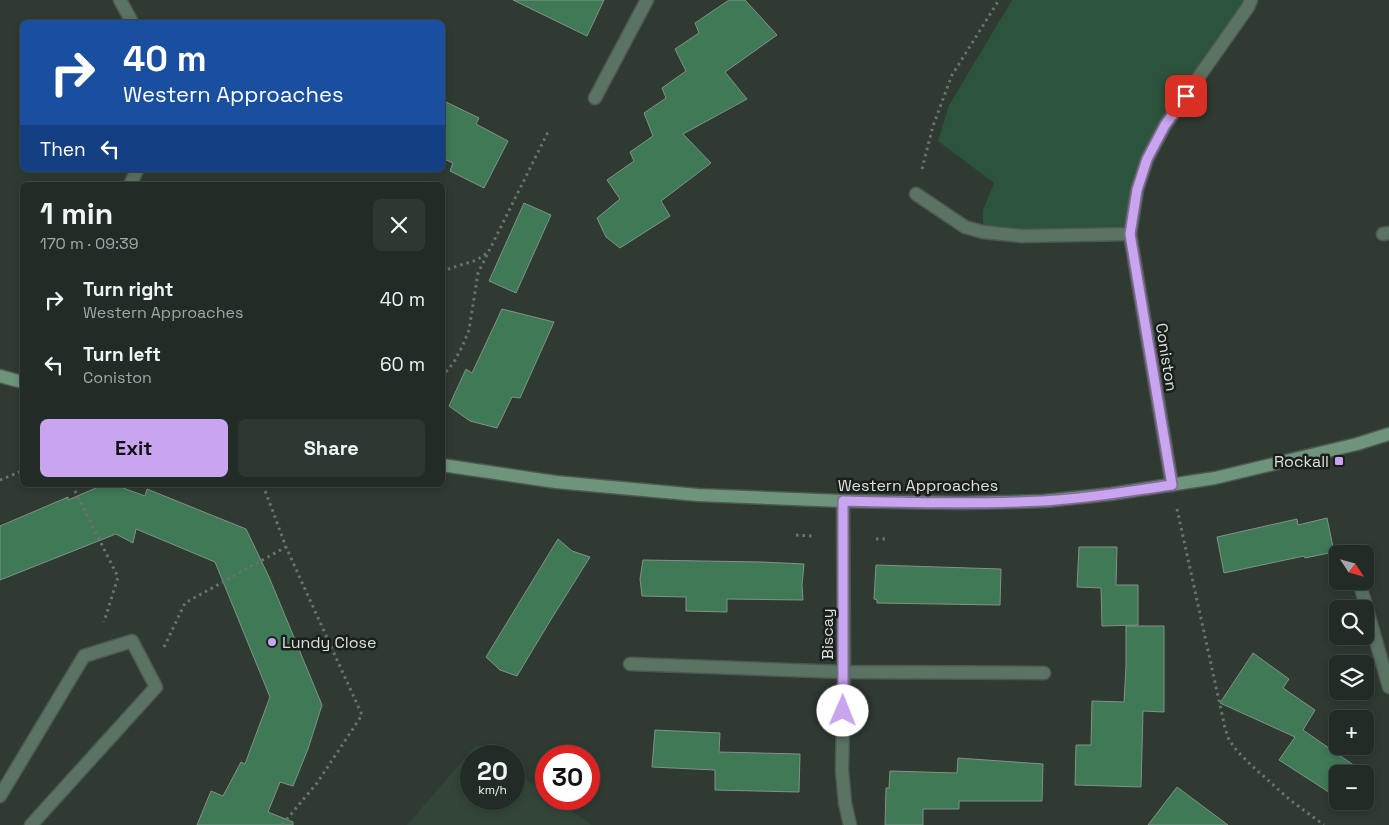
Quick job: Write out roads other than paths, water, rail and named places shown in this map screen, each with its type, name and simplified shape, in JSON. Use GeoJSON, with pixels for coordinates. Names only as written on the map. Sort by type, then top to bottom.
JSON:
{"type":"FeatureCollection","features":[{"type":"Feature","properties":{"kind":"street"},"geometry":{"type":"LineString","coordinates":[[120,0],[131,20]]}},
{"type":"Feature","properties":{"kind":"street"},"geometry":{"type":"LineString","coordinates":[[595,98],[647,0]]}},
{"type":"Feature","properties":{"kind":"street","name":"Coniston"},"geometry":{"type":"LineString","coordinates":[[1172,485],[1130,234],[1137,190],[1147,159],[1165,125],[1243,15],[1251,0]]}},
{"type":"Feature","properties":{"kind":"street"},"geometry":{"type":"LineString","coordinates":[[916,194],[965,227],[983,232],[1022,236],[1130,234]]}},
{"type":"Feature","properties":{"kind":"street"},"geometry":{"type":"LineString","coordinates":[[0,376],[20,381]]}},
{"type":"Feature","properties":{"kind":"street","name":"Western Approaches"},"geometry":{"type":"LineString","coordinates":[[445,465],[556,482],[698,495],[843,501],[962,503],[1044,501],[1111,494],[1215,478],[1357,444],[1389,434]]}},
{"type":"Feature","properties":{"kind":"street","name":"Biscay"},"geometry":{"type":"LineString","coordinates":[[843,501],[844,672],[842,770],[844,803],[850,825]]}},
{"type":"Feature","properties":{"kind":"street"},"geometry":{"type":"LineString","coordinates":[[1362,590],[1389,687]]}},
{"type":"Feature","properties":{"kind":"street"},"geometry":{"type":"LineString","coordinates":[[0,796],[84,656],[132,641],[156,688],[31,825]]}},
{"type":"Feature","properties":{"kind":"street"},"geometry":{"type":"LineString","coordinates":[[630,664],[844,672],[1044,673]]}},
{"type":"Feature","properties":{"kind":"place","name":"Rockall"},"geometry":{"type":"Point","coordinates":[1339,461]}},
{"type":"Feature","properties":{"kind":"place","name":"Lundy Close"},"geometry":{"type":"Point","coordinates":[272,642]}}]}
